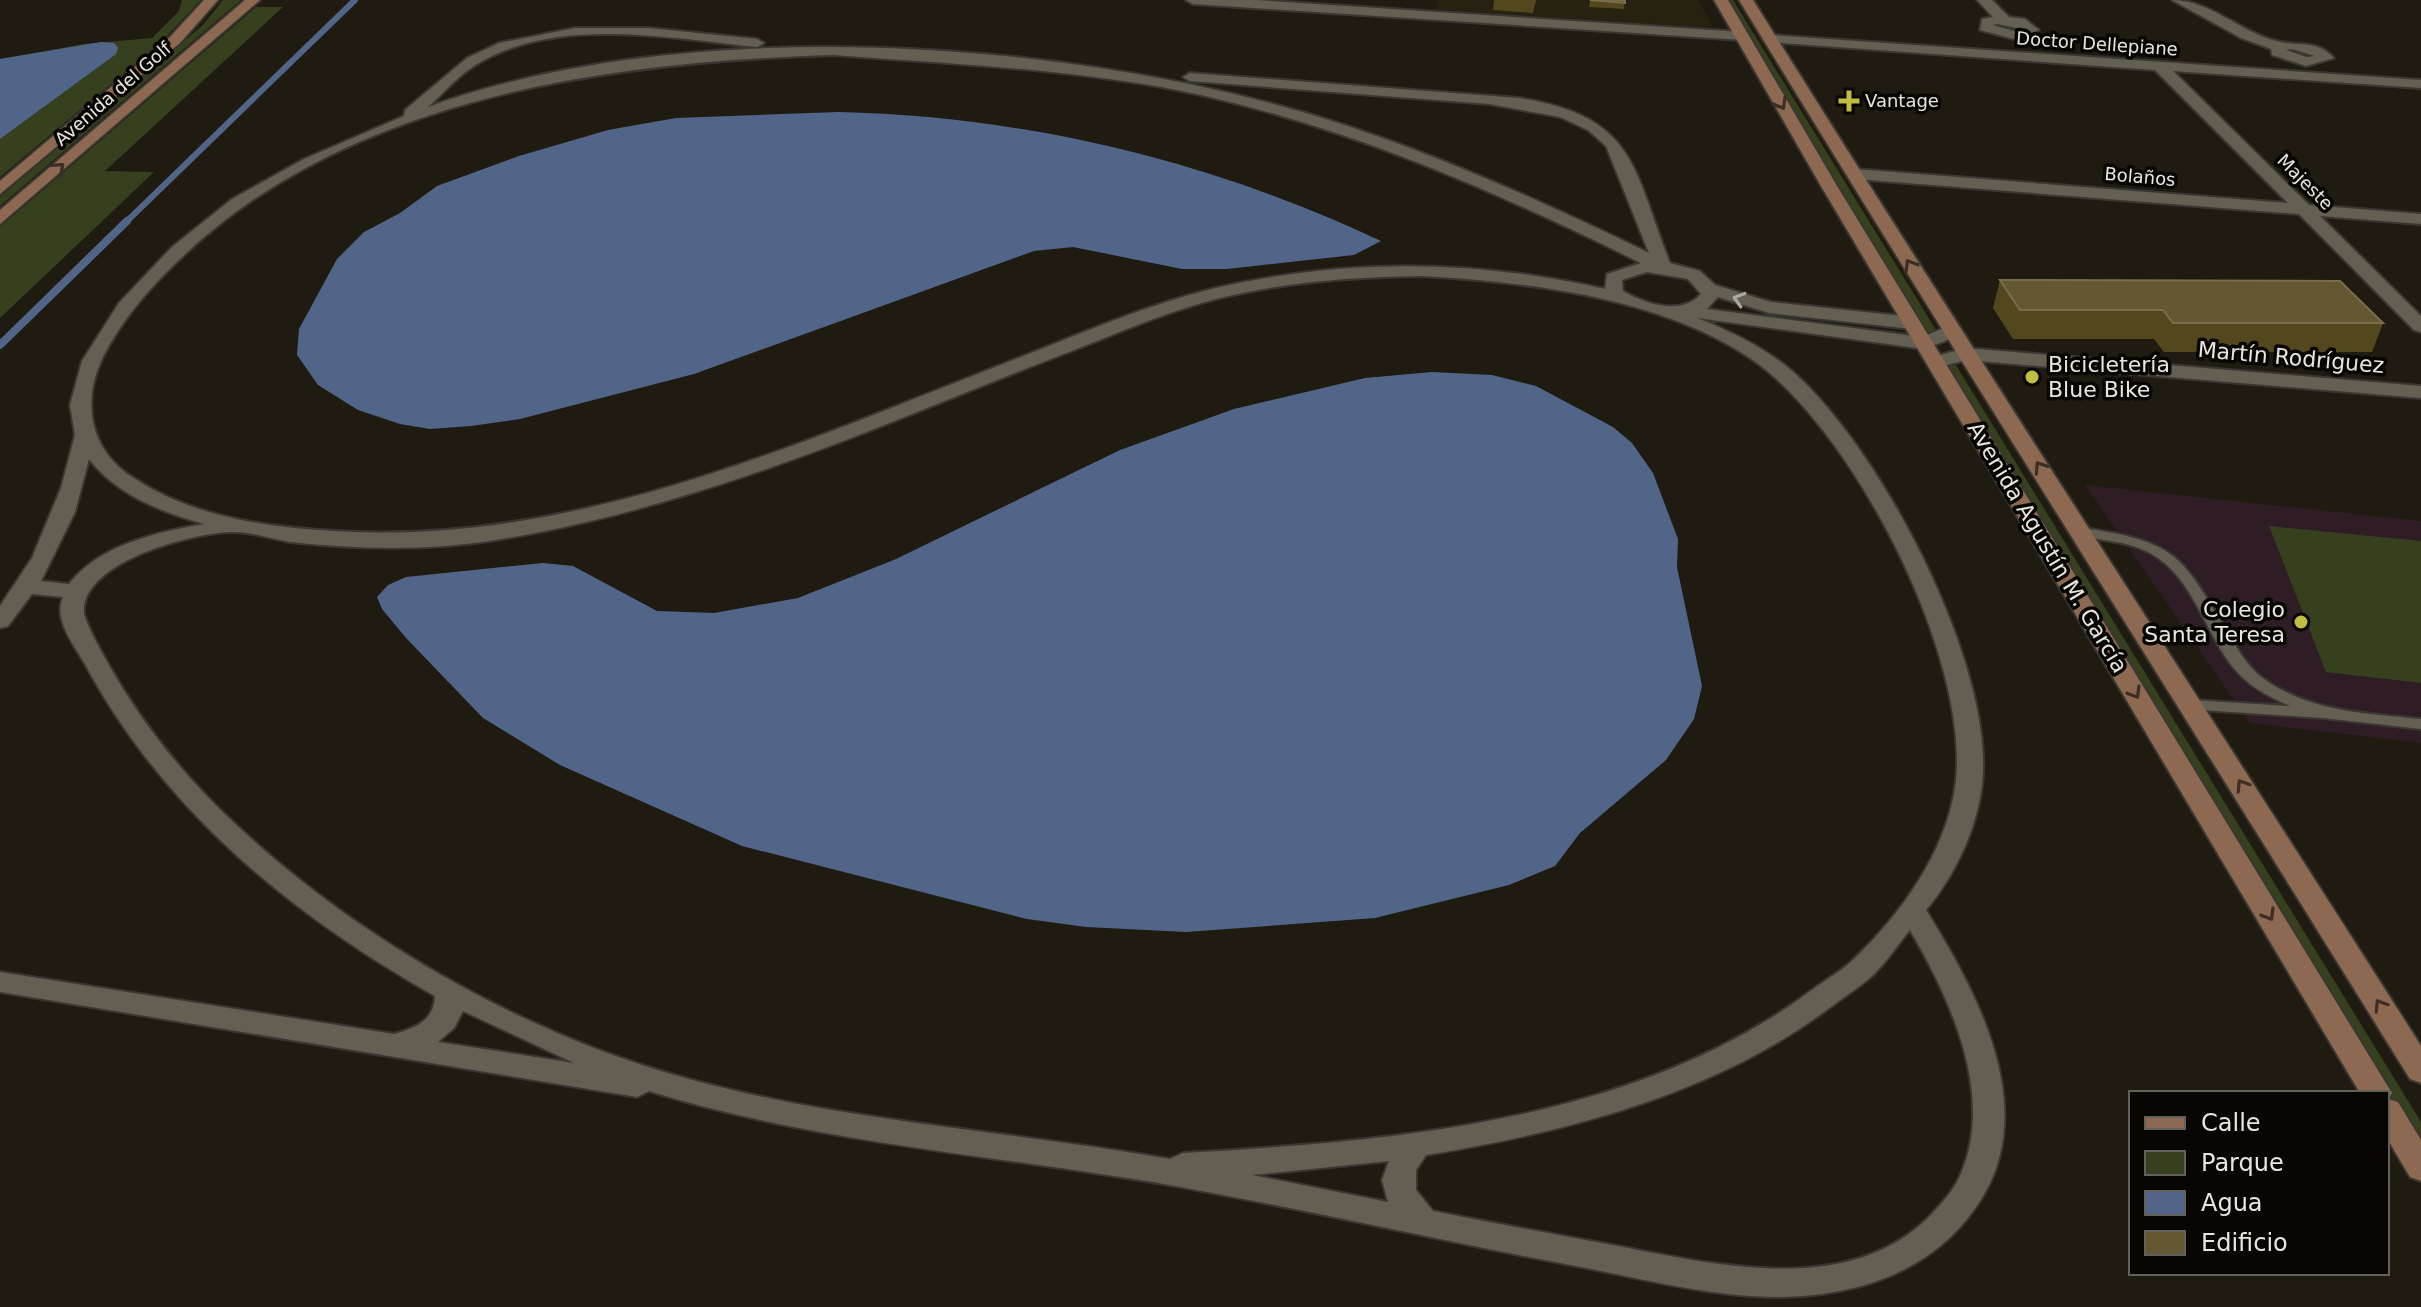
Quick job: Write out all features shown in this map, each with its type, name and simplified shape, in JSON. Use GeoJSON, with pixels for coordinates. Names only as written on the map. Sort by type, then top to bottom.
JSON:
{"type":"FeatureCollection","features":[{"type":"Feature","properties":{"kind":"main road","name":"Avenida del Golf"},"geometry":{"type":"LineString","coordinates":[[0,189],[165,49],[211,0]]}},
{"type":"Feature","properties":{"kind":"main road","name":"Avenida del Golf"},"geometry":{"type":"LineString","coordinates":[[0,219],[253,0]]}},
{"type":"Feature","properties":{"kind":"main road","name":"Avenida Agustín M. García"},"geometry":{"type":"LineString","coordinates":[[1721,0],[2375,1091]]}},
{"type":"Feature","properties":{"kind":"main road","name":"Avenida Agustín M. García"},"geometry":{"type":"LineString","coordinates":[[1746,0],[1951,332],[2083,532],[2421,1071]]}},
{"type":"Feature","properties":{"kind":"main road"},"geometry":{"type":"LineString","coordinates":[[2389,1114],[2421,1168]]}},
{"type":"Feature","properties":{"kind":"street"},"geometry":{"type":"LineString","coordinates":[[1193,0],[1742,36]]}},
{"type":"Feature","properties":{"kind":"street"},"geometry":{"type":"LineString","coordinates":[[1984,0],[2004,20]]}},
{"type":"Feature","properties":{"kind":"street"},"geometry":{"type":"LineString","coordinates":[[2179,0],[2246,35],[2279,47]]}},
{"type":"Feature","properties":{"kind":"street"},"geometry":{"type":"LineString","coordinates":[[389,126],[435,93],[459,70],[487,54],[548,37],[626,32],[745,49],[836,51],[1489,99],[1528,104],[1577,118],[1609,138],[1663,267]]}},
{"type":"Feature","properties":{"kind":"street","name":"Doctor Dellepiane"},"geometry":{"type":"LineString","coordinates":[[1771,39],[2421,84]]}},
{"type":"Feature","properties":{"kind":"street"},"geometry":{"type":"LineString","coordinates":[[745,49],[605,71],[460,102],[389,126],[308,163],[240,202],[160,266],[113,323],[77,388],[76,412],[83,439],[96,460],[136,491],[191,516],[232,526],[324,539],[431,540],[528,531],[592,518],[694,489],[1193,300],[1290,279],[1357,272],[1465,273],[1548,282],[1667,310],[1843,324],[1912,323]]}},
{"type":"Feature","properties":{"kind":"street"},"geometry":{"type":"LineString","coordinates":[[1044,66],[1207,93],[1305,118],[1439,163],[1663,267],[1693,275],[1710,289],[1769,307],[1843,324],[1930,353],[1951,332]]}},
{"type":"Feature","properties":{"kind":"street","name":"Majeste"},"geometry":{"type":"LineString","coordinates":[[2159,66],[2421,326]]}},
{"type":"Feature","properties":{"kind":"street"},"geometry":{"type":"LineString","coordinates":[[1207,93],[1207,86],[1226,80]]}},
{"type":"Feature","properties":{"kind":"street"},"geometry":{"type":"LineString","coordinates":[[435,93],[439,100],[460,102]]}},
{"type":"Feature","properties":{"kind":"street","name":"Bolaños"},"geometry":{"type":"LineString","coordinates":[[1855,174],[2421,219]]}},
{"type":"Feature","properties":{"kind":"street"},"geometry":{"type":"LineString","coordinates":[[1604,238],[1631,241],[1649,233]]}},
{"type":"Feature","properties":{"kind":"street"},"geometry":{"type":"LineString","coordinates":[[1623,299],[1614,293],[1613,278],[1632,269],[1663,267]]}},
{"type":"Feature","properties":{"kind":"street"},"geometry":{"type":"LineString","coordinates":[[1667,310],[1707,300],[1710,289]]}},
{"type":"Feature","properties":{"kind":"street"},"geometry":{"type":"LineString","coordinates":[[1146,1168],[1329,1157],[1414,1147],[1542,1121],[1624,1097],[1767,1038],[1827,997],[1874,957],[1913,912],[1948,858],[1966,803],[1971,756],[1963,705],[1937,621],[1913,560],[1866,477],[1815,404],[1759,355],[1667,310]]}},
{"type":"Feature","properties":{"kind":"street","name":"Martín Rodríguez"},"geometry":{"type":"LineString","coordinates":[[1930,353],[2421,392]]}},
{"type":"Feature","properties":{"kind":"street"},"geometry":{"type":"LineString","coordinates":[[0,621],[26,587],[59,527],[76,482],[83,439]]}},
{"type":"Feature","properties":{"kind":"street"},"geometry":{"type":"LineString","coordinates":[[232,526],[206,528],[136,549],[94,572],[75,591],[70,607],[109,690],[137,736],[189,798],[277,879],[358,935],[506,1020],[582,1054],[700,1095]]}},
{"type":"Feature","properties":{"kind":"street"},"geometry":{"type":"LineString","coordinates":[[26,587],[75,591]]}},
{"type":"Feature","properties":{"kind":"street"},"geometry":{"type":"LineString","coordinates":[[0,982],[700,1095],[909,1134],[1146,1168],[1426,1225],[1686,1273],[1815,1282],[1842,1277],[1905,1255],[1937,1234],[1964,1202],[1985,1166],[1992,1121],[1982,1065],[1942,957],[1913,912]]}},
{"type":"Feature","properties":{"kind":"street"},"geometry":{"type":"LineString","coordinates":[[393,1046],[433,1033],[448,1013],[450,990]]}},
{"type":"Feature","properties":{"kind":"street"},"geometry":{"type":"LineString","coordinates":[[1414,1147],[1397,1169],[1398,1188],[1406,1204],[1426,1225]]}},
{"type":"Feature","properties":{"kind":"lane"},"geometry":{"type":"LineString","coordinates":[[2083,532],[2133,538],[2169,556],[2183,572],[2241,667],[2284,697],[2323,713]]}},
{"type":"Feature","properties":{"kind":"lane"},"geometry":{"type":"LineString","coordinates":[[2192,705],[2323,713],[2421,724]]}},
{"type":"Feature","properties":{"kind":"shaded area"},"geometry":{"type":"Polygon","coordinates":[[[1439,0],[1698,0],[1714,28],[1436,10],[1439,0]]]}},
{"type":"Feature","properties":{"kind":"shaded area","name":"Colegio Santa Teresa"},"geometry":{"type":"Polygon","coordinates":[[[2085,485],[2421,521],[2421,743],[2250,723],[2085,485]]]}},
{"type":"Feature","properties":{"kind":"green space"},"geometry":{"type":"Polygon","coordinates":[[[182,0],[201,0],[161,42],[0,177],[0,59],[84,44],[152,38],[179,11],[182,0]]]}},
{"type":"Feature","properties":{"kind":"green space"},"geometry":{"type":"Polygon","coordinates":[[[223,0],[241,0],[0,206],[0,197],[203,25],[223,0]]]}},
{"type":"Feature","properties":{"kind":"green space"},"geometry":{"type":"Polygon","coordinates":[[[1726,0],[1733,0],[1936,330],[1927,333],[1726,0]]]}},
{"type":"Feature","properties":{"kind":"green space"},"geometry":{"type":"Polygon","coordinates":[[[256,7],[283,7],[105,171],[154,172],[0,318],[0,227],[256,7]]]}},
{"type":"Feature","properties":{"kind":"green space"},"geometry":{"type":"Polygon","coordinates":[[[1954,362],[2421,1122],[2421,1151],[2389,1098],[2389,1091],[2385,1091],[1944,366],[1954,362]]]}},
{"type":"Feature","properties":{"kind":"green space"},"geometry":{"type":"Polygon","coordinates":[[[2269,526],[2421,541],[2421,683],[2326,672],[2269,526]]]}},
{"type":"Feature","properties":{"kind":"water"},"geometry":{"type":"Polygon","coordinates":[[[101,42],[114,43],[118,48],[116,54],[0,139],[0,59],[101,42]]]}},
{"type":"Feature","properties":{"kind":"water"},"geometry":{"type":"Polygon","coordinates":[[[838,112],[908,115],[978,123],[1047,133],[1116,148],[1251,188],[1381,241],[1354,255],[1227,269],[1182,269],[1073,247],[1034,251],[694,374],[520,419],[471,426],[430,429],[400,424],[358,410],[318,385],[297,355],[299,329],[337,259],[364,232],[400,213],[437,186],[519,156],[608,130],[676,118],[838,112]]]}},
{"type":"Feature","properties":{"kind":"water"},"geometry":{"type":"Polygon","coordinates":[[[1432,372],[1492,375],[1536,386],[1613,427],[1632,443],[1653,473],[1678,539],[1677,567],[1702,686],[1694,719],[1666,760],[1580,833],[1555,866],[1509,885],[1375,918],[1186,932],[1086,927],[1027,919],[742,846],[560,765],[483,718],[407,639],[382,609],[377,597],[388,585],[406,577],[543,563],[573,566],[657,611],[714,613],[798,598],[896,559],[1120,450],[1234,409],[1365,378],[1432,372]]]}},
{"type":"Feature","properties":{"kind":"building"},"geometry":{"type":"Polygon","coordinates":[[[1590,0],[1625,0],[1625,3],[1590,0]]]}},
{"type":"Feature","properties":{"kind":"building"},"geometry":{"type":"Polygon","coordinates":[[[2000,280],[2340,281],[2383,323],[2173,323],[2163,310],[2020,310],[2000,280]]]}},
{"type":"Feature","properties":{"kind":"waterway"},"geometry":{"type":"LineString","coordinates":[[125,223],[355,0]]}},
{"type":"Feature","properties":{"kind":"waterway"},"geometry":{"type":"LineString","coordinates":[[0,345],[127,221]]}},
{"type":"Feature","properties":{"kind":"place","name":"Vantage"},"geometry":{"type":"Point","coordinates":[1849,101]}},
{"type":"Feature","properties":{"kind":"place","name":"Bicicletería Blue Bike"},"geometry":{"type":"Point","coordinates":[2032,377]}},
{"type":"Feature","properties":{"kind":"place","name":"Colegio Santa Teresa"},"geometry":{"type":"Point","coordinates":[2301,622]}}]}
